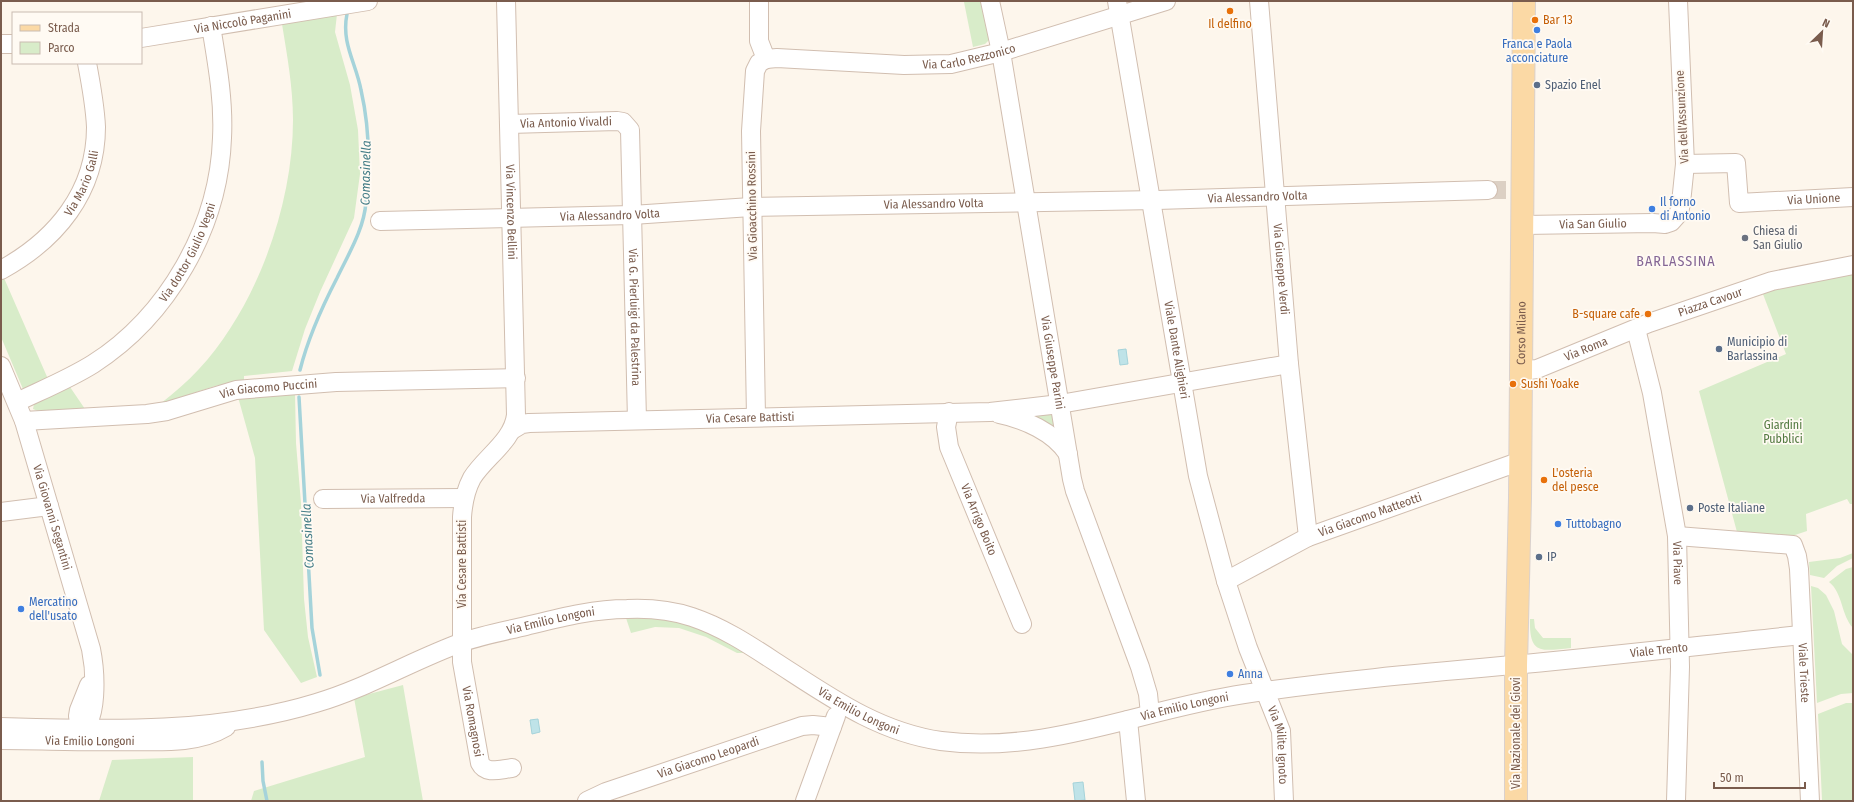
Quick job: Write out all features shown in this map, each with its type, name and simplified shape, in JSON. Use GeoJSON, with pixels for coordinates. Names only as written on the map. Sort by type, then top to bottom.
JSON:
{"type":"FeatureCollection","features":[{"type":"Feature","properties":{"kind":"main road","name":"Corso Milano"},"geometry":{"type":"LineString","coordinates":[[1516,665],[1521,461],[1522,225],[1516,190],[1524,1]]}},
{"type":"Feature","properties":{"kind":"main road","name":"Via Nazionale dei Giovi"},"geometry":{"type":"LineString","coordinates":[[1516,665],[1516,801]]}},
{"type":"Feature","properties":{"kind":"street","name":"Via Niccolò Paganini"},"geometry":{"type":"LineString","coordinates":[[142,38],[368,1]]}},
{"type":"Feature","properties":{"kind":"street","name":"Via Vincenzo Bellini"},"geometry":{"type":"LineString","coordinates":[[506,1],[516,378],[514,426]]}},
{"type":"Feature","properties":{"kind":"street"},"geometry":{"type":"LineString","coordinates":[[759,1],[759,41],[766,59]]}},
{"type":"Feature","properties":{"kind":"street","name":"Via Giuseppe Parini"},"geometry":{"type":"LineString","coordinates":[[990,1],[1075,491],[1140,668],[1148,694],[1150,714]]}},
{"type":"Feature","properties":{"kind":"street","name":"Via Carlo Rezzonico"},"geometry":{"type":"LineString","coordinates":[[766,59],[936,66],[971,60],[1000,52],[1118,8],[1166,1]]}},
{"type":"Feature","properties":{"kind":"street","name":"Via Giuseppe Verdi"},"geometry":{"type":"LineString","coordinates":[[1259,1],[1289,364],[1308,537]]}},
{"type":"Feature","properties":{"kind":"street","name":"Via dell'Assunzione"},"geometry":{"type":"LineString","coordinates":[[1665,224],[1676,218],[1681,210],[1685,164],[1678,1]]}},
{"type":"Feature","properties":{"kind":"street","name":"Viale Dante Alighieri"},"geometry":{"type":"LineString","coordinates":[[1118,8],[1198,476],[1226,581],[1248,648],[1266,691]]}},
{"type":"Feature","properties":{"kind":"street","name":"Via dottor Giulio Vegni"},"geometry":{"type":"LineString","coordinates":[[17,402],[70,378],[114,350],[163,300],[185,266],[197,243],[212,203],[221,154],[222,113],[211,26]]}},
{"type":"Feature","properties":{"kind":"street"},"geometry":{"type":"LineString","coordinates":[[1,44],[12,44]]}},
{"type":"Feature","properties":{"kind":"street","name":"Via Gioacchino Rossini"},"geometry":{"type":"LineString","coordinates":[[756,417],[751,207],[751,131],[755,71],[759,63],[766,59]]}},
{"type":"Feature","properties":{"kind":"street","name":"Via Mario Galli"},"geometry":{"type":"LineString","coordinates":[[1,270],[32,251],[47,239],[69,212],[83,185],[92,161],[96,126],[87,64]]}},
{"type":"Feature","properties":{"kind":"street","name":"Via Antonio Vivaldi"},"geometry":{"type":"LineString","coordinates":[[509,124],[617,121],[626,124],[630,133],[632,215]]}},
{"type":"Feature","properties":{"kind":"street","name":"Via Unione"},"geometry":{"type":"LineString","coordinates":[[1685,164],[1736,163],[1739,203],[1853,197]]}},
{"type":"Feature","properties":{"kind":"street","name":"Via Alessandro Volta"},"geometry":{"type":"LineString","coordinates":[[380,221],[632,215],[751,207],[1150,200],[1488,190]]}},
{"type":"Feature","properties":{"kind":"street","name":"Via G. Pierluigi da Palestrina"},"geometry":{"type":"LineString","coordinates":[[632,215],[637,420]]}},
{"type":"Feature","properties":{"kind":"street","name":"Via San Giulio"},"geometry":{"type":"LineString","coordinates":[[1522,225],[1665,224]]}},
{"type":"Feature","properties":{"kind":"street","name":"Piazza Cavour"},"geometry":{"type":"LineString","coordinates":[[1643,326],[1772,281],[1853,265]]}},
{"type":"Feature","properties":{"kind":"street","name":"Via Roma"},"geometry":{"type":"LineString","coordinates":[[1521,371],[1537,369],[1643,326]]}},
{"type":"Feature","properties":{"kind":"street","name":"Via Piave"},"geometry":{"type":"LineString","coordinates":[[1643,326],[1652,393],[1677,536],[1680,648],[1676,801]]}},
{"type":"Feature","properties":{"kind":"street","name":"Via Cesare Battisti"},"geometry":{"type":"LineString","coordinates":[[462,643],[462,517],[464,498],[472,478],[514,426],[529,423],[990,412],[1060,404],[1289,364]]}},
{"type":"Feature","properties":{"kind":"street","name":"Via Giovanni Segantini"},"geometry":{"type":"LineString","coordinates":[[1,366],[24,421],[90,644],[93,672],[87,703],[78,716],[83,729]]}},
{"type":"Feature","properties":{"kind":"street","name":"Via Giacomo Puccini"},"geometry":{"type":"LineString","coordinates":[[24,421],[147,414],[167,411],[236,390],[336,382],[516,378]]}},
{"type":"Feature","properties":{"kind":"street","name":"Via Arrigo Boito"},"geometry":{"type":"LineString","coordinates":[[949,412],[946,427],[949,447],[1022,624]]}},
{"type":"Feature","properties":{"kind":"street","name":"Via Cesare Battisti"},"geometry":{"type":"LineString","coordinates":[[990,412],[1005,415],[1047,433],[1056,439],[1068,454]]}},
{"type":"Feature","properties":{"kind":"street","name":"Via Giacomo Matteotti"},"geometry":{"type":"LineString","coordinates":[[1226,581],[1308,537],[1521,461]]}},
{"type":"Feature","properties":{"kind":"street","name":"Via Valfredda"},"geometry":{"type":"LineString","coordinates":[[323,499],[464,498]]}},
{"type":"Feature","properties":{"kind":"street"},"geometry":{"type":"LineString","coordinates":[[1,512],[49,506]]}},
{"type":"Feature","properties":{"kind":"street","name":"Viale Trieste"},"geometry":{"type":"LineString","coordinates":[[1677,536],[1793,545],[1798,563],[1810,801]]}},
{"type":"Feature","properties":{"kind":"street","name":"Via Emilio Longoni"},"geometry":{"type":"LineString","coordinates":[[1,727],[117,730],[169,728],[233,722],[309,705],[332,698],[462,643],[530,624],[589,612],[628,609],[668,611],[686,615],[725,631],[748,643],[843,705],[880,724],[940,741],[972,743],[1012,742],[1056,737],[1086,732],[1187,704],[1266,691],[1516,665]]}},
{"type":"Feature","properties":{"kind":"street","name":"Viale Trento"},"geometry":{"type":"LineString","coordinates":[[1516,665],[1802,635]]}},
{"type":"Feature","properties":{"kind":"street","name":"Via Romagnosi"},"geometry":{"type":"LineString","coordinates":[[462,643],[464,673],[480,763],[482,767],[490,771],[512,768]]}},
{"type":"Feature","properties":{"kind":"street","name":"Via Milite Ignoto"},"geometry":{"type":"LineString","coordinates":[[1266,691],[1280,731],[1284,801]]}},
{"type":"Feature","properties":{"kind":"street"},"geometry":{"type":"LineString","coordinates":[[87,703],[102,723],[117,730]]}},
{"type":"Feature","properties":{"kind":"street","name":"Via Giovanni Segantini"},"geometry":{"type":"LineString","coordinates":[[47,728],[63,720],[87,703]]}},
{"type":"Feature","properties":{"kind":"street"},"geometry":{"type":"LineString","coordinates":[[805,801],[832,727],[843,705]]}},
{"type":"Feature","properties":{"kind":"street"},"geometry":{"type":"LineString","coordinates":[[1128,720],[1136,801]]}},
{"type":"Feature","properties":{"kind":"street","name":"Via Emilio Longoni"},"geometry":{"type":"LineString","coordinates":[[1,740],[56,742],[179,741],[216,733],[233,722]]}},
{"type":"Feature","properties":{"kind":"street","name":"Via Giacomo Leopardi"},"geometry":{"type":"LineString","coordinates":[[587,801],[606,792],[802,726],[813,725],[832,727]]}},
{"type":"Feature","properties":{"kind":"street","name":"Via Emilio Longoni"},"geometry":{"type":"LineString","coordinates":[[83,729],[89,735],[164,736],[179,741]]}},
{"type":"Feature","properties":{"kind":"street","name":"Via Emilio Longoni"},"geometry":{"type":"LineString","coordinates":[[1,733],[76,734],[83,729]]}},
{"type":"Feature","properties":{"kind":"green space"},"geometry":{"type":"Polygon","coordinates":[[[962,1],[983,1],[990,39],[985,44],[973,47],[964,2],[962,1]]]}},
{"type":"Feature","properties":{"kind":"green space"},"geometry":{"type":"Polygon","coordinates":[[[337,14],[335,32],[350,85],[358,130],[360,174],[354,218],[320,292],[305,329],[292,371],[244,376],[244,381],[215,386],[160,404],[199,369],[220,344],[254,285],[268,253],[279,220],[291,153],[293,120],[291,83],[282,24],[337,14]]]}},
{"type":"Feature","properties":{"kind":"green space","name":"Giardini Pubblici"},"geometry":{"type":"Polygon","coordinates":[[[1853,273],[1853,504],[1850,504],[1847,499],[1806,514],[1807,531],[1786,538],[1737,532],[1699,391],[1786,354],[1761,289],[1853,273]]]}},
{"type":"Feature","properties":{"kind":"green space"},"geometry":{"type":"Polygon","coordinates":[[[4,278],[48,379],[23,389],[1,337],[1,280],[4,278]]]}},
{"type":"Feature","properties":{"kind":"green space"},"geometry":{"type":"Polygon","coordinates":[[[70,387],[85,409],[38,411],[33,409],[34,404],[70,387]]]}},
{"type":"Feature","properties":{"kind":"green space"},"geometry":{"type":"Polygon","coordinates":[[[295,393],[304,599],[308,637],[317,677],[301,683],[264,630],[255,458],[238,397],[295,393]]]}},
{"type":"Feature","properties":{"kind":"green space"},"geometry":{"type":"Polygon","coordinates":[[[1053,412],[1056,431],[1024,415],[1053,412]]]}},
{"type":"Feature","properties":{"kind":"green space"},"geometry":{"type":"Polygon","coordinates":[[[1853,553],[1853,558],[1837,566],[1824,578],[1810,575],[1809,562],[1840,558],[1853,553]]]}},
{"type":"Feature","properties":{"kind":"green space"},"geometry":{"type":"Polygon","coordinates":[[[1853,567],[1853,628],[1846,617],[1837,592],[1829,582],[1846,569],[1853,567]]]}},
{"type":"Feature","properties":{"kind":"green space"},"geometry":{"type":"Polygon","coordinates":[[[1811,586],[1818,588],[1826,595],[1834,611],[1842,644],[1853,655],[1853,693],[1841,694],[1817,703],[1811,586]]]}},
{"type":"Feature","properties":{"kind":"green space"},"geometry":{"type":"Polygon","coordinates":[[[626,618],[660,619],[688,624],[714,635],[747,653],[737,653],[706,637],[679,628],[655,627],[631,633],[626,618]]]}},
{"type":"Feature","properties":{"kind":"green space"},"geometry":{"type":"Polygon","coordinates":[[[1530,619],[1534,619],[1535,628],[1543,638],[1571,638],[1571,648],[1545,650],[1539,648],[1535,645],[1532,639],[1530,619]]]}},
{"type":"Feature","properties":{"kind":"green space"},"geometry":{"type":"Polygon","coordinates":[[[403,685],[423,801],[251,801],[254,791],[365,757],[354,698],[403,685]]]}},
{"type":"Feature","properties":{"kind":"green space"},"geometry":{"type":"Polygon","coordinates":[[[1846,703],[1853,703],[1853,800],[1822,800],[1818,714],[1846,703]]]}},
{"type":"Feature","properties":{"kind":"green space"},"geometry":{"type":"Polygon","coordinates":[[[193,757],[193,801],[99,801],[112,760],[193,757]]]}},
{"type":"Feature","properties":{"kind":"water"},"geometry":{"type":"Polygon","coordinates":[[[1126,349],[1128,364],[1120,365],[1118,350],[1126,349]]]}},
{"type":"Feature","properties":{"kind":"water"},"geometry":{"type":"Polygon","coordinates":[[[538,719],[540,732],[532,734],[530,720],[538,719]]]}},
{"type":"Feature","properties":{"kind":"water"},"geometry":{"type":"Polygon","coordinates":[[[1083,782],[1085,800],[1075,801],[1073,783],[1083,782]]]}},
{"type":"Feature","properties":{"kind":"waterway","name":"Comasinella"},"geometry":{"type":"LineString","coordinates":[[300,370],[316,323],[351,250],[365,212],[368,174],[366,117],[359,80],[347,44],[347,14]]}},
{"type":"Feature","properties":{"kind":"waterway","name":"Comasinella"},"geometry":{"type":"LineString","coordinates":[[299,397],[312,628],[320,675]]}},
{"type":"Feature","properties":{"kind":"waterway"},"geometry":{"type":"LineString","coordinates":[[262,762],[263,781],[267,801]]}},
{"type":"Feature","properties":{"kind":"tunnel"},"geometry":{"type":"LineString","coordinates":[[1488,190],[1510,190]]}},
{"type":"Feature","properties":{"kind":"place","name":"Il delfino"},"geometry":{"type":"Point","coordinates":[1230,11]}},
{"type":"Feature","properties":{"kind":"place","name":"Bar 13"},"geometry":{"type":"Point","coordinates":[1535,20]}},
{"type":"Feature","properties":{"kind":"place","name":"Franca e Paola acconciature"},"geometry":{"type":"Point","coordinates":[1537,30]}},
{"type":"Feature","properties":{"kind":"place","name":"Spazio Enel"},"geometry":{"type":"Point","coordinates":[1537,85]}},
{"type":"Feature","properties":{"kind":"place","name":"Il forno di Antonio"},"geometry":{"type":"Point","coordinates":[1652,209]}},
{"type":"Feature","properties":{"kind":"place","name":"Chiesa di San Giulio"},"geometry":{"type":"Point","coordinates":[1745,238]}},
{"type":"Feature","properties":{"kind":"place","name":"B-square cafe"},"geometry":{"type":"Point","coordinates":[1648,314]}},
{"type":"Feature","properties":{"kind":"place","name":"Municipio di Barlassina"},"geometry":{"type":"Point","coordinates":[1719,349]}},
{"type":"Feature","properties":{"kind":"place","name":"Sushi Yoake"},"geometry":{"type":"Point","coordinates":[1513,384]}},
{"type":"Feature","properties":{"kind":"place","name":"L'osteria del pesce"},"geometry":{"type":"Point","coordinates":[1544,480]}},
{"type":"Feature","properties":{"kind":"place","name":"Poste Italiane"},"geometry":{"type":"Point","coordinates":[1690,508]}},
{"type":"Feature","properties":{"kind":"place","name":"Tuttobagno"},"geometry":{"type":"Point","coordinates":[1558,524]}},
{"type":"Feature","properties":{"kind":"place","name":"IP"},"geometry":{"type":"Point","coordinates":[1539,557]}},
{"type":"Feature","properties":{"kind":"place","name":"Mercatino dell'usato"},"geometry":{"type":"Point","coordinates":[21,609]}},
{"type":"Feature","properties":{"kind":"place","name":"Anna"},"geometry":{"type":"Point","coordinates":[1230,674]}},
{"type":"Feature","properties":{"kind":"district","name":"BARLASSINA"},"geometry":{"type":"Point","coordinates":[1676,261]}}]}
